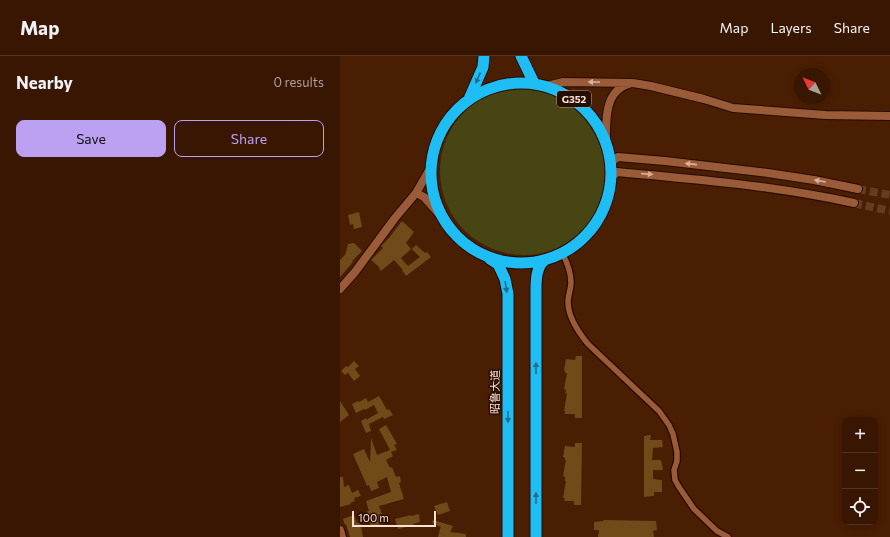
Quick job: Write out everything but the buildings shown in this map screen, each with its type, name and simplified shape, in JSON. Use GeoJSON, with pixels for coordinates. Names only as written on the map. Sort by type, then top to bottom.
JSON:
{"type":"FeatureCollection","features":[{"type":"Feature","properties":{"kind":"highway","name":"昭鲁大道"},"geometry":{"type":"LineString","coordinates":[[469,99],[483,67],[484,56]]}},
{"type":"Feature","properties":{"kind":"highway"},"geometry":{"type":"LineString","coordinates":[[521,56],[534,83]]}},
{"type":"Feature","properties":{"kind":"highway","name":"昭鲁大道"},"geometry":{"type":"LineString","coordinates":[[486,256],[505,262],[525,263],[545,260],[562,253],[578,243],[591,230],[601,214],[608,196],[611,178],[611,162],[606,142],[593,117],[572,98],[547,86],[534,83],[507,83],[493,86],[469,99],[450,117],[436,140],[430,166],[432,192],[441,216],[453,232],[468,246],[498,264],[505,279],[508,294],[508,537]]}},
{"type":"Feature","properties":{"kind":"highway"},"geometry":{"type":"LineString","coordinates":[[536,537],[536,276],[541,262],[545,260]]}},
{"type":"Feature","properties":{"kind":"main road"},"geometry":{"type":"LineString","coordinates":[[547,86],[563,82],[633,83],[704,99],[733,108],[826,115],[890,116]]}},
{"type":"Feature","properties":{"kind":"main road"},"geometry":{"type":"LineString","coordinates":[[606,142],[606,116],[608,106],[614,95],[622,86],[633,83]]}},
{"type":"Feature","properties":{"kind":"main road"},"geometry":{"type":"LineString","coordinates":[[611,162],[618,157],[673,162],[814,180],[858,189]]}},
{"type":"Feature","properties":{"kind":"main road"},"geometry":{"type":"LineString","coordinates":[[340,289],[355,272],[395,218],[416,193],[430,166]]}},
{"type":"Feature","properties":{"kind":"main road"},"geometry":{"type":"LineString","coordinates":[[611,178],[617,172],[664,176],[766,188],[854,203]]}},
{"type":"Feature","properties":{"kind":"main road"},"geometry":{"type":"LineString","coordinates":[[416,193],[424,197],[441,216]]}},
{"type":"Feature","properties":{"kind":"main road"},"geometry":{"type":"LineString","coordinates":[[340,530],[342,537]]}},
{"type":"Feature","properties":{"kind":"street"},"geometry":{"type":"LineString","coordinates":[[562,253],[570,273],[571,283],[568,302],[570,311],[578,329],[588,344],[659,410],[669,425],[677,452],[677,461],[674,470],[675,480],[694,509],[717,531],[728,537]]}},
{"type":"Feature","properties":{"kind":"shaded area"},"geometry":{"type":"Polygon","coordinates":[[[516,87],[532,87],[556,93],[564,97],[577,106],[589,118],[602,139],[608,163],[608,179],[602,203],[594,218],[577,236],[556,249],[532,255],[516,255],[492,249],[477,241],[454,218],[446,203],[440,179],[440,163],[446,139],[454,124],[477,101],[492,93],[516,87]]]}},
{"type":"Feature","properties":{"kind":"tunnel"},"geometry":{"type":"LineString","coordinates":[[858,189],[890,195]]}},
{"type":"Feature","properties":{"kind":"tunnel"},"geometry":{"type":"LineString","coordinates":[[854,203],[890,211]]}}]}
